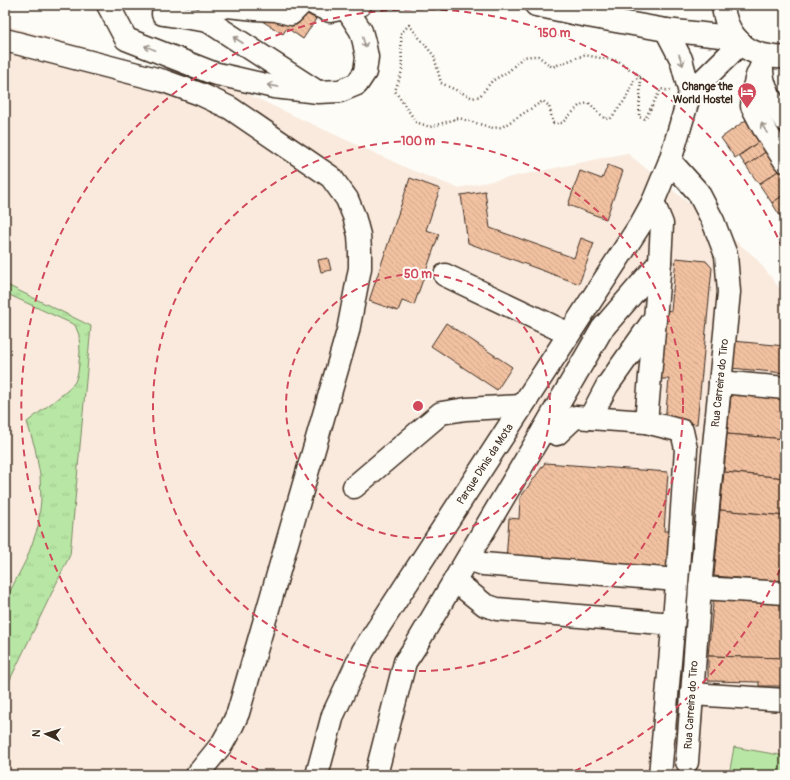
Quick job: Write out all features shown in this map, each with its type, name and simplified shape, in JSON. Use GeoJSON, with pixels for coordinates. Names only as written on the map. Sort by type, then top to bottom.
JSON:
{"type":"FeatureCollection","features":[{"type":"Feature","properties":{"kind":"street"},"geometry":{"type":"LineString","coordinates":[[108,5],[126,39],[213,73],[274,87],[318,92],[340,91],[357,84],[365,72],[367,57],[361,31],[353,6],[330,11],[316,5]]}},
{"type":"Feature","properties":{"kind":"street"},"geometry":{"type":"LineString","coordinates":[[208,21],[210,11],[227,6],[274,7],[291,14],[300,5]]}},
{"type":"Feature","properties":{"kind":"street"},"geometry":{"type":"LineString","coordinates":[[536,5],[581,10],[666,30],[730,37],[739,41]]}},
{"type":"Feature","properties":{"kind":"street"},"geometry":{"type":"LineString","coordinates":[[666,30],[689,28],[723,10],[731,32],[762,61],[764,82],[777,92],[776,109],[785,120]]}},
{"type":"Feature","properties":{"kind":"street"},"geometry":{"type":"LineString","coordinates":[[163,14],[208,21],[318,92]]}},
{"type":"Feature","properties":{"kind":"street"},"geometry":{"type":"LineString","coordinates":[[666,30],[681,59],[690,95]]}},
{"type":"Feature","properties":{"kind":"street"},"geometry":{"type":"LineString","coordinates":[[5,40],[164,81],[200,94],[230,108],[331,177],[347,199],[354,216],[359,235],[360,268],[348,331],[238,713],[222,744],[197,775]]}},
{"type":"Feature","properties":{"kind":"street"},"geometry":{"type":"LineString","coordinates":[[670,161],[690,95],[739,41]]}},
{"type":"Feature","properties":{"kind":"street"},"geometry":{"type":"LineString","coordinates":[[762,61],[785,57]]}},
{"type":"Feature","properties":{"kind":"street"},"geometry":{"type":"LineString","coordinates":[[762,61],[754,87],[752,106],[763,127],[785,161]]}},
{"type":"Feature","properties":{"kind":"street","name":"Parque Dinis da Mota"},"geometry":{"type":"LineString","coordinates":[[317,775],[332,715],[363,651],[642,222],[653,202],[670,161]]}},
{"type":"Feature","properties":{"kind":"street","name":"Rua Carreira do Tiro"},"geometry":{"type":"LineString","coordinates":[[670,161],[698,192],[714,221],[726,255],[729,292],[700,588],[687,762]]}},
{"type":"Feature","properties":{"kind":"street"},"geometry":{"type":"LineString","coordinates":[[646,422],[662,224],[653,202]]}},
{"type":"Feature","properties":{"kind":"street"},"geometry":{"type":"LineString","coordinates":[[376,775],[405,662],[455,581],[602,329],[660,262]]}},
{"type":"Feature","properties":{"kind":"street"},"geometry":{"type":"LineString","coordinates":[[445,275],[569,334]]}},
{"type":"Feature","properties":{"kind":"street"},"geometry":{"type":"LineString","coordinates":[[590,418],[607,386],[655,318]]}},
{"type":"Feature","properties":{"kind":"street"},"geometry":{"type":"LineString","coordinates":[[720,382],[785,388]]}},
{"type":"Feature","properties":{"kind":"street"},"geometry":{"type":"LineString","coordinates":[[354,487],[441,413],[466,409],[522,406]]}},
{"type":"Feature","properties":{"kind":"street"},"geometry":{"type":"LineString","coordinates":[[544,429],[557,434],[575,417],[646,422],[682,431],[686,449],[678,580],[660,775]]}},
{"type":"Feature","properties":{"kind":"street"},"geometry":{"type":"LineString","coordinates":[[468,559],[483,564],[678,580]]}},
{"type":"Feature","properties":{"kind":"street"},"geometry":{"type":"LineString","coordinates":[[455,581],[485,605],[497,610],[674,624]]}},
{"type":"Feature","properties":{"kind":"street"},"geometry":{"type":"LineString","coordinates":[[700,588],[785,593]]}},
{"type":"Feature","properties":{"kind":"street"},"geometry":{"type":"LineString","coordinates":[[692,694],[785,700]]}},
{"type":"Feature","properties":{"kind":"path"},"geometry":{"type":"LineString","coordinates":[[409,25],[434,56],[441,83],[473,98],[480,96],[492,81],[509,71],[523,57],[538,56],[552,67],[584,55],[618,61],[641,77],[635,78],[625,100],[611,118],[604,119],[589,103],[580,105],[562,123],[553,123],[549,106],[543,101],[502,127],[493,128],[459,118],[430,127],[416,122],[395,91],[402,71],[401,33],[409,25]]}},
{"type":"Feature","properties":{"kind":"path"},"geometry":{"type":"LineString","coordinates":[[641,77],[639,117],[645,119],[662,89],[690,95]]}},
{"type":"Feature","properties":{"kind":"shaded area"},"geometry":{"type":"Polygon","coordinates":[[[5,25],[241,91],[411,170],[458,188],[627,153],[755,257],[785,295],[785,775],[5,775],[5,25]]]}},
{"type":"Feature","properties":{"kind":"green space"},"geometry":{"type":"Polygon","coordinates":[[[5,284],[91,326],[70,555],[5,690],[5,601],[27,558],[38,527],[41,500],[40,475],[35,448],[27,422],[67,391],[75,382],[78,373],[80,352],[79,335],[75,325],[5,293],[5,284]]]}},
{"type":"Feature","properties":{"kind":"green space"},"geometry":{"type":"Polygon","coordinates":[[[734,747],[785,756],[785,775],[729,775],[734,747]]]}},
{"type":"Feature","properties":{"kind":"building"},"geometry":{"type":"Polygon","coordinates":[[[273,5],[301,9],[316,19],[303,39],[287,28],[283,34],[262,21],[273,5]]]}},
{"type":"Feature","properties":{"kind":"building"},"geometry":{"type":"Polygon","coordinates":[[[750,117],[764,138],[735,158],[721,138],[750,117]]]}},
{"type":"Feature","properties":{"kind":"building"},"geometry":{"type":"Polygon","coordinates":[[[764,138],[771,148],[746,166],[739,156],[764,138]]]}},
{"type":"Feature","properties":{"kind":"building"},"geometry":{"type":"Polygon","coordinates":[[[771,148],[784,167],[759,184],[746,166],[771,148]]]}},
{"type":"Feature","properties":{"kind":"building"},"geometry":{"type":"Polygon","coordinates":[[[608,165],[623,171],[606,219],[568,205],[580,171],[602,179],[608,165]]]}},
{"type":"Feature","properties":{"kind":"building"},"geometry":{"type":"Polygon","coordinates":[[[784,167],[785,194],[772,203],[759,184],[784,167]]]}},
{"type":"Feature","properties":{"kind":"building"},"geometry":{"type":"Polygon","coordinates":[[[410,178],[440,189],[426,230],[439,234],[414,305],[402,301],[398,311],[369,301],[410,178]]]}},
{"type":"Feature","properties":{"kind":"building"},"geometry":{"type":"Polygon","coordinates":[[[485,191],[490,228],[574,258],[581,238],[594,243],[579,284],[468,243],[461,195],[485,191]]]}},
{"type":"Feature","properties":{"kind":"building"},"geometry":{"type":"Polygon","coordinates":[[[785,194],[785,217],[782,219],[772,203],[785,194]]]}},
{"type":"Feature","properties":{"kind":"building"},"geometry":{"type":"Polygon","coordinates":[[[785,230],[785,244],[779,235],[785,230]]]}},
{"type":"Feature","properties":{"kind":"building"},"geometry":{"type":"Polygon","coordinates":[[[328,258],[331,270],[321,272],[318,260],[328,258]]]}},
{"type":"Feature","properties":{"kind":"building"},"geometry":{"type":"Polygon","coordinates":[[[676,258],[706,261],[712,268],[697,424],[665,421],[669,379],[661,379],[667,310],[671,311],[676,258]]]}},
{"type":"Feature","properties":{"kind":"building"},"geometry":{"type":"Polygon","coordinates":[[[446,323],[512,367],[497,390],[431,346],[446,323]]]}},
{"type":"Feature","properties":{"kind":"building"},"geometry":{"type":"Polygon","coordinates":[[[733,341],[785,346],[785,373],[730,368],[733,341]]]}},
{"type":"Feature","properties":{"kind":"building"},"geometry":{"type":"Polygon","coordinates":[[[732,386],[785,391],[785,439],[727,434],[732,386]]]}},
{"type":"Feature","properties":{"kind":"building"},"geometry":{"type":"Polygon","coordinates":[[[727,434],[785,439],[785,478],[724,472],[727,434]]]}},
{"type":"Feature","properties":{"kind":"building"},"geometry":{"type":"Polygon","coordinates":[[[545,463],[668,472],[664,531],[672,531],[669,574],[506,561],[509,518],[519,519],[520,498],[545,463]]]}},
{"type":"Feature","properties":{"kind":"building"},"geometry":{"type":"Polygon","coordinates":[[[724,472],[785,478],[785,516],[720,510],[724,472]]]}},
{"type":"Feature","properties":{"kind":"building"},"geometry":{"type":"Polygon","coordinates":[[[720,510],[785,516],[785,582],[714,576],[720,510]]]}},
{"type":"Feature","properties":{"kind":"building"},"geometry":{"type":"Polygon","coordinates":[[[714,594],[785,601],[785,658],[708,656],[714,594]]]}},
{"type":"Feature","properties":{"kind":"building"},"geometry":{"type":"Polygon","coordinates":[[[708,656],[785,658],[785,686],[759,686],[759,682],[708,681],[708,656]]]}},
{"type":"Feature","properties":{"kind":"place","name":"Change the World Hostel"},"geometry":{"type":"Point","coordinates":[747,109]}}]}
